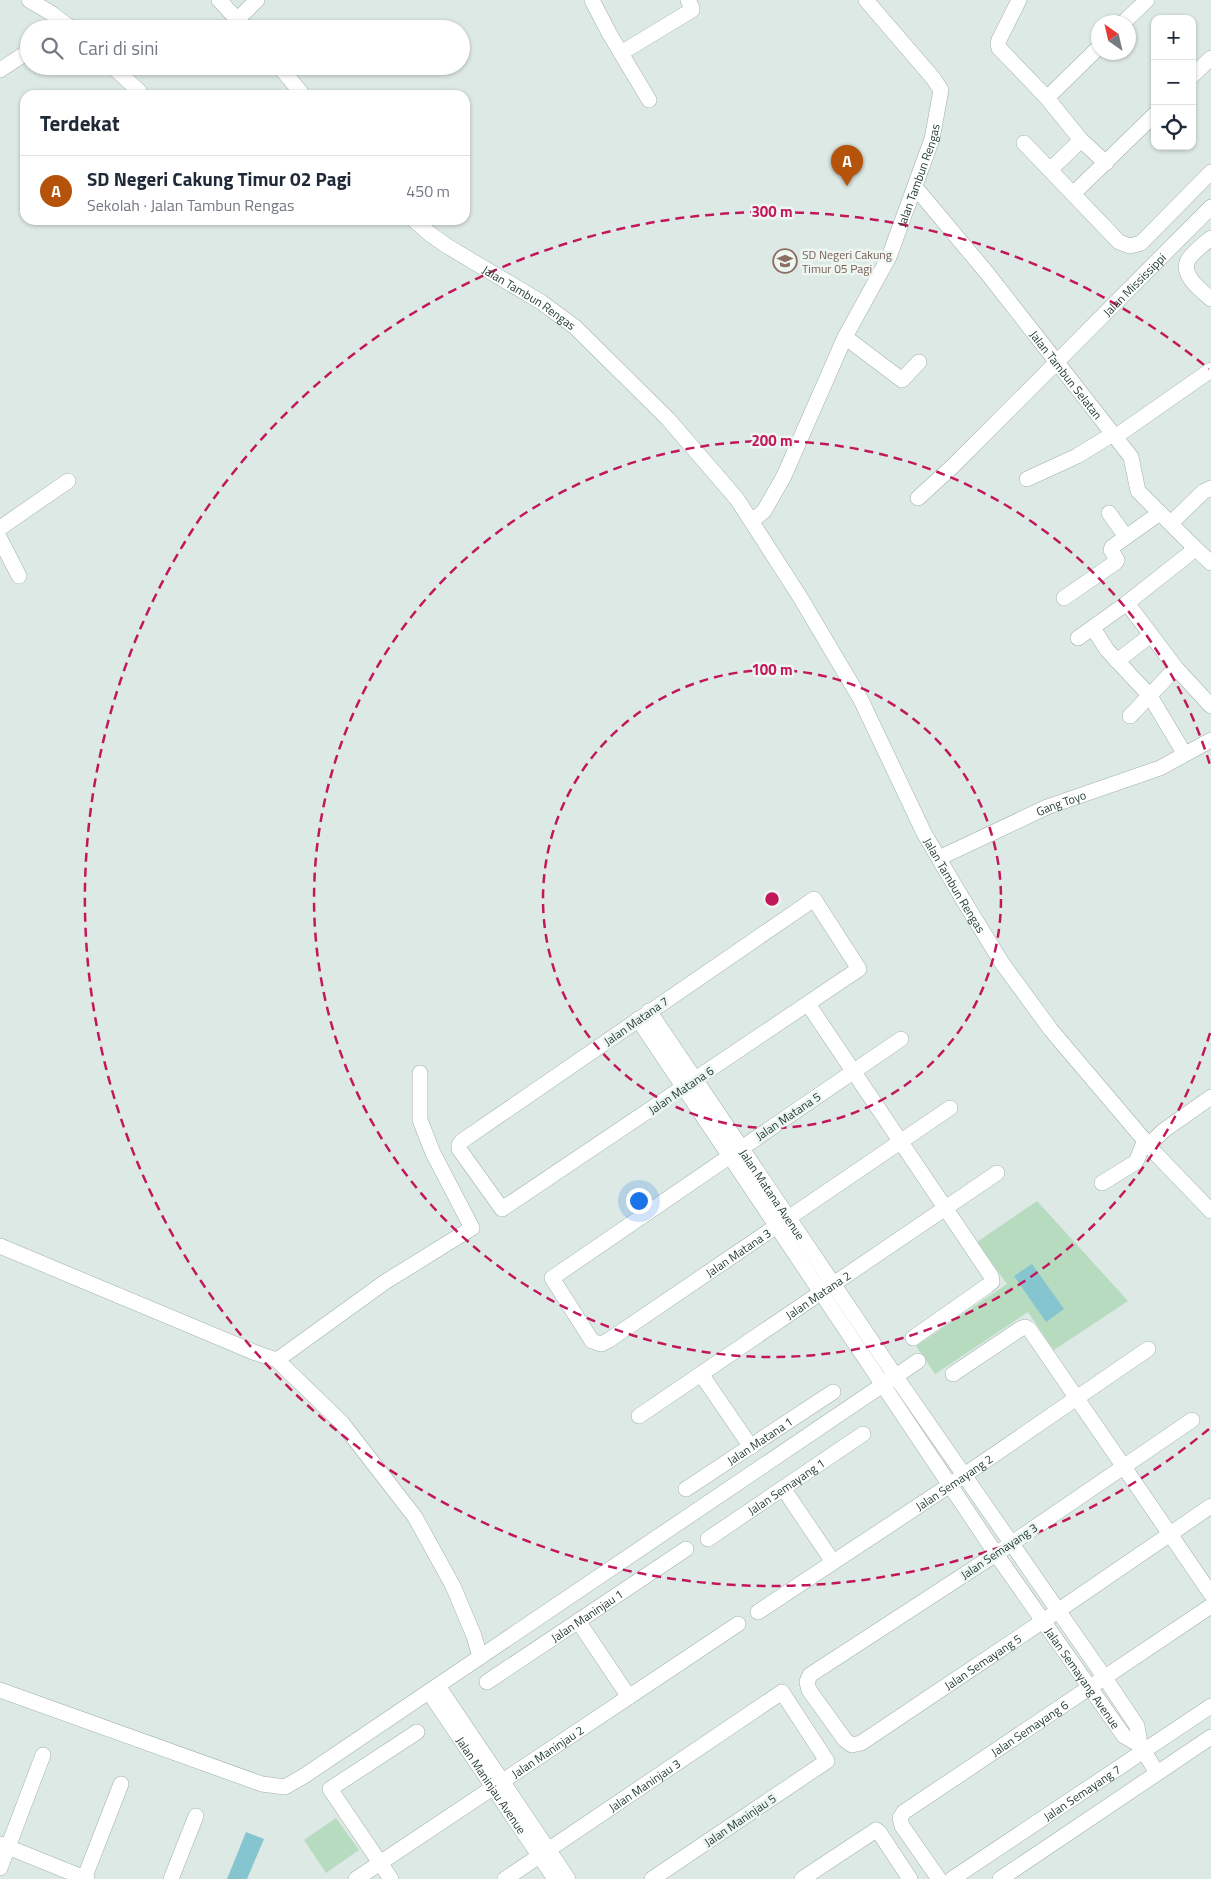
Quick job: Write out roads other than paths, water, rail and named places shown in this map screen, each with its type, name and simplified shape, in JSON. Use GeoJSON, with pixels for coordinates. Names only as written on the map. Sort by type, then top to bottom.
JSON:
{"type":"FeatureCollection","features":[{"type":"Feature","properties":{"kind":"street"},"geometry":{"type":"LineString","coordinates":[[29,0],[57,20]]}},
{"type":"Feature","properties":{"kind":"street"},"geometry":{"type":"LineString","coordinates":[[219,0],[248,12]]}},
{"type":"Feature","properties":{"kind":"street"},"geometry":{"type":"LineString","coordinates":[[592,0],[620,53],[649,100]]}},
{"type":"Feature","properties":{"kind":"street"},"geometry":{"type":"LineString","coordinates":[[620,53],[692,10],[688,0]]}},
{"type":"Feature","properties":{"kind":"street","name":"Jalan Tambun Rengas"},"geometry":{"type":"LineString","coordinates":[[758,517],[784,476],[845,337],[889,257],[932,139],[940,90],[933,78],[866,0]]}},
{"type":"Feature","properties":{"kind":"street"},"geometry":{"type":"LineString","coordinates":[[1019,0],[999,40],[998,46],[1047,98],[1081,140],[1106,163]]}},
{"type":"Feature","properties":{"kind":"street"},"geometry":{"type":"LineString","coordinates":[[1131,15],[1147,0]]}},
{"type":"Feature","properties":{"kind":"street"},"geometry":{"type":"LineString","coordinates":[[1047,98],[1091,55]]}},
{"type":"Feature","properties":{"kind":"street"},"geometry":{"type":"LineString","coordinates":[[0,70],[20,57]]}},
{"type":"Feature","properties":{"kind":"street"},"geometry":{"type":"LineString","coordinates":[[1196,72],[1211,58]]}},
{"type":"Feature","properties":{"kind":"street"},"geometry":{"type":"LineString","coordinates":[[122,75],[138,90]]}},
{"type":"Feature","properties":{"kind":"street"},"geometry":{"type":"LineString","coordinates":[[286,75],[298,90]]}},
{"type":"Feature","properties":{"kind":"street"},"geometry":{"type":"LineString","coordinates":[[1073,194],[1151,118]]}},
{"type":"Feature","properties":{"kind":"street"},"geometry":{"type":"LineString","coordinates":[[1050,170],[1081,140]]}},
{"type":"Feature","properties":{"kind":"street"},"geometry":{"type":"LineString","coordinates":[[1024,143],[1119,242],[1130,246],[1141,243],[1211,172]]}},
{"type":"Feature","properties":{"kind":"street","name":"Jalan Tambun Selatan"},"geometry":{"type":"LineString","coordinates":[[915,187],[987,273],[1132,459],[1138,491],[1211,563]]}},
{"type":"Feature","properties":{"kind":"street","name":"Jalan Mississippi"},"geometry":{"type":"LineString","coordinates":[[918,498],[953,466],[1211,207]]}},
{"type":"Feature","properties":{"kind":"street","name":"Jalan Tambun Rengas"},"geometry":{"type":"LineString","coordinates":[[420,225],[447,246],[541,302],[575,326],[668,419],[736,499],[758,517],[800,597],[861,700],[911,808],[949,853],[1002,963],[1051,1030],[1152,1139],[1211,1211]]}},
{"type":"Feature","properties":{"kind":"street"},"geometry":{"type":"LineString","coordinates":[[1211,238],[1187,260],[1186,269],[1189,278],[1211,300]]}},
{"type":"Feature","properties":{"kind":"street"},"geometry":{"type":"LineString","coordinates":[[845,337],[902,380],[919,362]]}},
{"type":"Feature","properties":{"kind":"street"},"geometry":{"type":"LineString","coordinates":[[1027,479],[1077,456],[1114,436],[1211,370]]}},
{"type":"Feature","properties":{"kind":"street"},"geometry":{"type":"LineString","coordinates":[[0,528],[68,481]]}},
{"type":"Feature","properties":{"kind":"street"},"geometry":{"type":"LineString","coordinates":[[1064,598],[1116,562],[1117,560],[1111,548],[1126,537],[1166,518],[1211,488]]}},
{"type":"Feature","properties":{"kind":"street"},"geometry":{"type":"LineString","coordinates":[[1109,513],[1126,537]]}},
{"type":"Feature","properties":{"kind":"street"},"geometry":{"type":"LineString","coordinates":[[0,539],[19,576]]}},
{"type":"Feature","properties":{"kind":"street"},"geometry":{"type":"LineString","coordinates":[[1078,638],[1127,603],[1194,548]]}},
{"type":"Feature","properties":{"kind":"street"},"geometry":{"type":"LineString","coordinates":[[1127,603],[1176,668],[1211,706]]}},
{"type":"Feature","properties":{"kind":"street"},"geometry":{"type":"LineString","coordinates":[[1093,628],[1107,650],[1150,696],[1184,753]]}},
{"type":"Feature","properties":{"kind":"street"},"geometry":{"type":"LineString","coordinates":[[1117,661],[1151,635]]}},
{"type":"Feature","properties":{"kind":"street"},"geometry":{"type":"LineString","coordinates":[[1130,716],[1176,668]]}},
{"type":"Feature","properties":{"kind":"street","name":"Gang Toyo"},"geometry":{"type":"LineString","coordinates":[[949,853],[1047,807],[1160,768],[1184,753],[1211,740]]}},
{"type":"Feature","properties":{"kind":"street","name":"Jalan Matana 6"},"geometry":{"type":"LineString","coordinates":[[502,1209],[858,969],[814,899]]}},
{"type":"Feature","properties":{"kind":"street","name":"Jalan Matana 7"},"geometry":{"type":"LineString","coordinates":[[502,1209],[459,1149],[459,1144],[643,1015],[814,899]]}},
{"type":"Feature","properties":{"kind":"street"},"geometry":{"type":"LineString","coordinates":[[808,1004],[991,1276],[992,1282],[913,1338]]}},
{"type":"Feature","properties":{"kind":"street","name":"Jalan Matana Avenue"},"geometry":{"type":"LineString","coordinates":[[643,1015],[827,1289],[883,1386]]}},
{"type":"Feature","properties":{"kind":"street","name":"Jalan Matana 5"},"geometry":{"type":"LineString","coordinates":[[601,1344],[592,1341],[552,1278],[901,1039]]}},
{"type":"Feature","properties":{"kind":"street"},"geometry":{"type":"LineString","coordinates":[[278,1360],[385,1282],[472,1228],[433,1153],[420,1120],[420,1073]]}},
{"type":"Feature","properties":{"kind":"street"},"geometry":{"type":"LineString","coordinates":[[1102,1183],[1136,1162],[1152,1139],[1211,1097]]}},
{"type":"Feature","properties":{"kind":"street","name":"Jalan Matana 3"},"geometry":{"type":"LineString","coordinates":[[601,1344],[950,1108]]}},
{"type":"Feature","properties":{"kind":"street","name":"Jalan Matana 2"},"geometry":{"type":"LineString","coordinates":[[639,1416],[996,1173]]}},
{"type":"Feature","properties":{"kind":"street"},"geometry":{"type":"LineString","coordinates":[[0,1246],[256,1353],[278,1360],[342,1423],[415,1517],[453,1586],[474,1636],[480,1657]]}},
{"type":"Feature","properties":{"kind":"street","name":"Jalan Matana Avenue"},"geometry":{"type":"LineString","coordinates":[[827,1289],[896,1377]]}},
{"type":"Feature","properties":{"kind":"street"},"geometry":{"type":"LineString","coordinates":[[952,1374],[1020,1329],[1026,1328],[1030,1330],[1078,1397],[1211,1594]]}},
{"type":"Feature","properties":{"kind":"street","name":"Jalan Semayang 2"},"geometry":{"type":"LineString","coordinates":[[758,1612],[950,1485],[1148,1349]]}},
{"type":"Feature","properties":{"kind":"street"},"geometry":{"type":"LineString","coordinates":[[0,1690],[262,1784],[284,1787],[304,1776],[918,1361]]}},
{"type":"Feature","properties":{"kind":"street"},"geometry":{"type":"LineString","coordinates":[[701,1374],[751,1447]]}},
{"type":"Feature","properties":{"kind":"street","name":"Jalan Semayang Avenue"},"geometry":{"type":"LineString","coordinates":[[896,1377],[1010,1544],[1059,1610],[1137,1726],[1142,1749]]}},
{"type":"Feature","properties":{"kind":"street","name":"Jalan Semayang Avenue"},"geometry":{"type":"LineString","coordinates":[[883,1386],[996,1554],[1124,1736],[1142,1749]]}},
{"type":"Feature","properties":{"kind":"street","name":"Jalan Matana 1"},"geometry":{"type":"LineString","coordinates":[[686,1490],[833,1392]]}},
{"type":"Feature","properties":{"kind":"street","name":"Jalan Semayang 3"},"geometry":{"type":"LineString","coordinates":[[852,1745],[845,1740],[809,1690],[807,1682],[810,1675],[996,1554],[1192,1420]]}},
{"type":"Feature","properties":{"kind":"street","name":"Jalan Semayang 1"},"geometry":{"type":"LineString","coordinates":[[708,1539],[863,1434]]}},
{"type":"Feature","properties":{"kind":"street"},"geometry":{"type":"LineString","coordinates":[[783,1488],[833,1562]]}},
{"type":"Feature","properties":{"kind":"street","name":"Jalan Semayang 5"},"geometry":{"type":"LineString","coordinates":[[852,1745],[861,1743],[1211,1506]]}},
{"type":"Feature","properties":{"kind":"street","name":"Jalan Maninjau 1"},"geometry":{"type":"LineString","coordinates":[[488,1682],[686,1549]]}},
{"type":"Feature","properties":{"kind":"street","name":"Jalan Semayang 6"},"geometry":{"type":"LineString","coordinates":[[939,1879],[902,1826],[900,1818],[904,1812],[1211,1606]]}},
{"type":"Feature","properties":{"kind":"street"},"geometry":{"type":"LineString","coordinates":[[578,1621],[629,1697]]}},
{"type":"Feature","properties":{"kind":"street","name":"Jalan Maninjau 2"},"geometry":{"type":"LineString","coordinates":[[356,1879],[738,1624]]}},
{"type":"Feature","properties":{"kind":"street","name":"Jalan Maninjau Avenue"},"geometry":{"type":"LineString","coordinates":[[433,1689],[544,1853],[568,1879]]}},
{"type":"Feature","properties":{"kind":"street","name":"Jalan Maninjau 5"},"geometry":{"type":"LineString","coordinates":[[652,1879],[827,1762],[782,1692]]}},
{"type":"Feature","properties":{"kind":"street","name":"Jalan Maninjau 3"},"geometry":{"type":"LineString","coordinates":[[505,1879],[782,1692]]}},
{"type":"Feature","properties":{"kind":"street","name":"Jalan Semayang 7"},"geometry":{"type":"LineString","coordinates":[[952,1879],[1142,1749],[1211,1706]]}},
{"type":"Feature","properties":{"kind":"street"},"geometry":{"type":"LineString","coordinates":[[390,1879],[330,1789],[417,1732]]}},
{"type":"Feature","properties":{"kind":"street"},"geometry":{"type":"LineString","coordinates":[[1000,1879],[1211,1737]]}},
{"type":"Feature","properties":{"kind":"street"},"geometry":{"type":"LineString","coordinates":[[1142,1749],[1158,1773]]}},
{"type":"Feature","properties":{"kind":"street"},"geometry":{"type":"LineString","coordinates":[[0,1868],[4,1846],[43,1755]]}},
{"type":"Feature","properties":{"kind":"street"},"geometry":{"type":"LineString","coordinates":[[4,1846],[85,1879],[121,1784]]}},
{"type":"Feature","properties":{"kind":"street"},"geometry":{"type":"LineString","coordinates":[[171,1879],[196,1816]]}},
{"type":"Feature","properties":{"kind":"street"},"geometry":{"type":"LineString","coordinates":[[802,1879],[876,1830],[880,1832],[910,1879]]}},
{"type":"Feature","properties":{"kind":"street","name":"Jalan Maninjau Avenue"},"geometry":{"type":"LineString","coordinates":[[544,1853],[555,1879]]}},
{"type":"Feature","properties":{"kind":"water"},"geometry":{"type":"Polygon","coordinates":[[[1032,1264],[1064,1309],[1046,1322],[1014,1276],[1032,1264]]]}},
{"type":"Feature","properties":{"kind":"water"},"geometry":{"type":"Polygon","coordinates":[[[246,1832],[264,1839],[247,1879],[227,1879],[246,1832]]]}},
{"type":"Feature","properties":{"kind":"place","name":"SD Negeri Cakung Timur 02 Pagi"},"geometry":{"type":"Point","coordinates":[847,186]}},
{"type":"Feature","properties":{"kind":"place","name":"SD Negeri Cakung Timur 05 Pagi"},"geometry":{"type":"Point","coordinates":[785,261]}}]}
